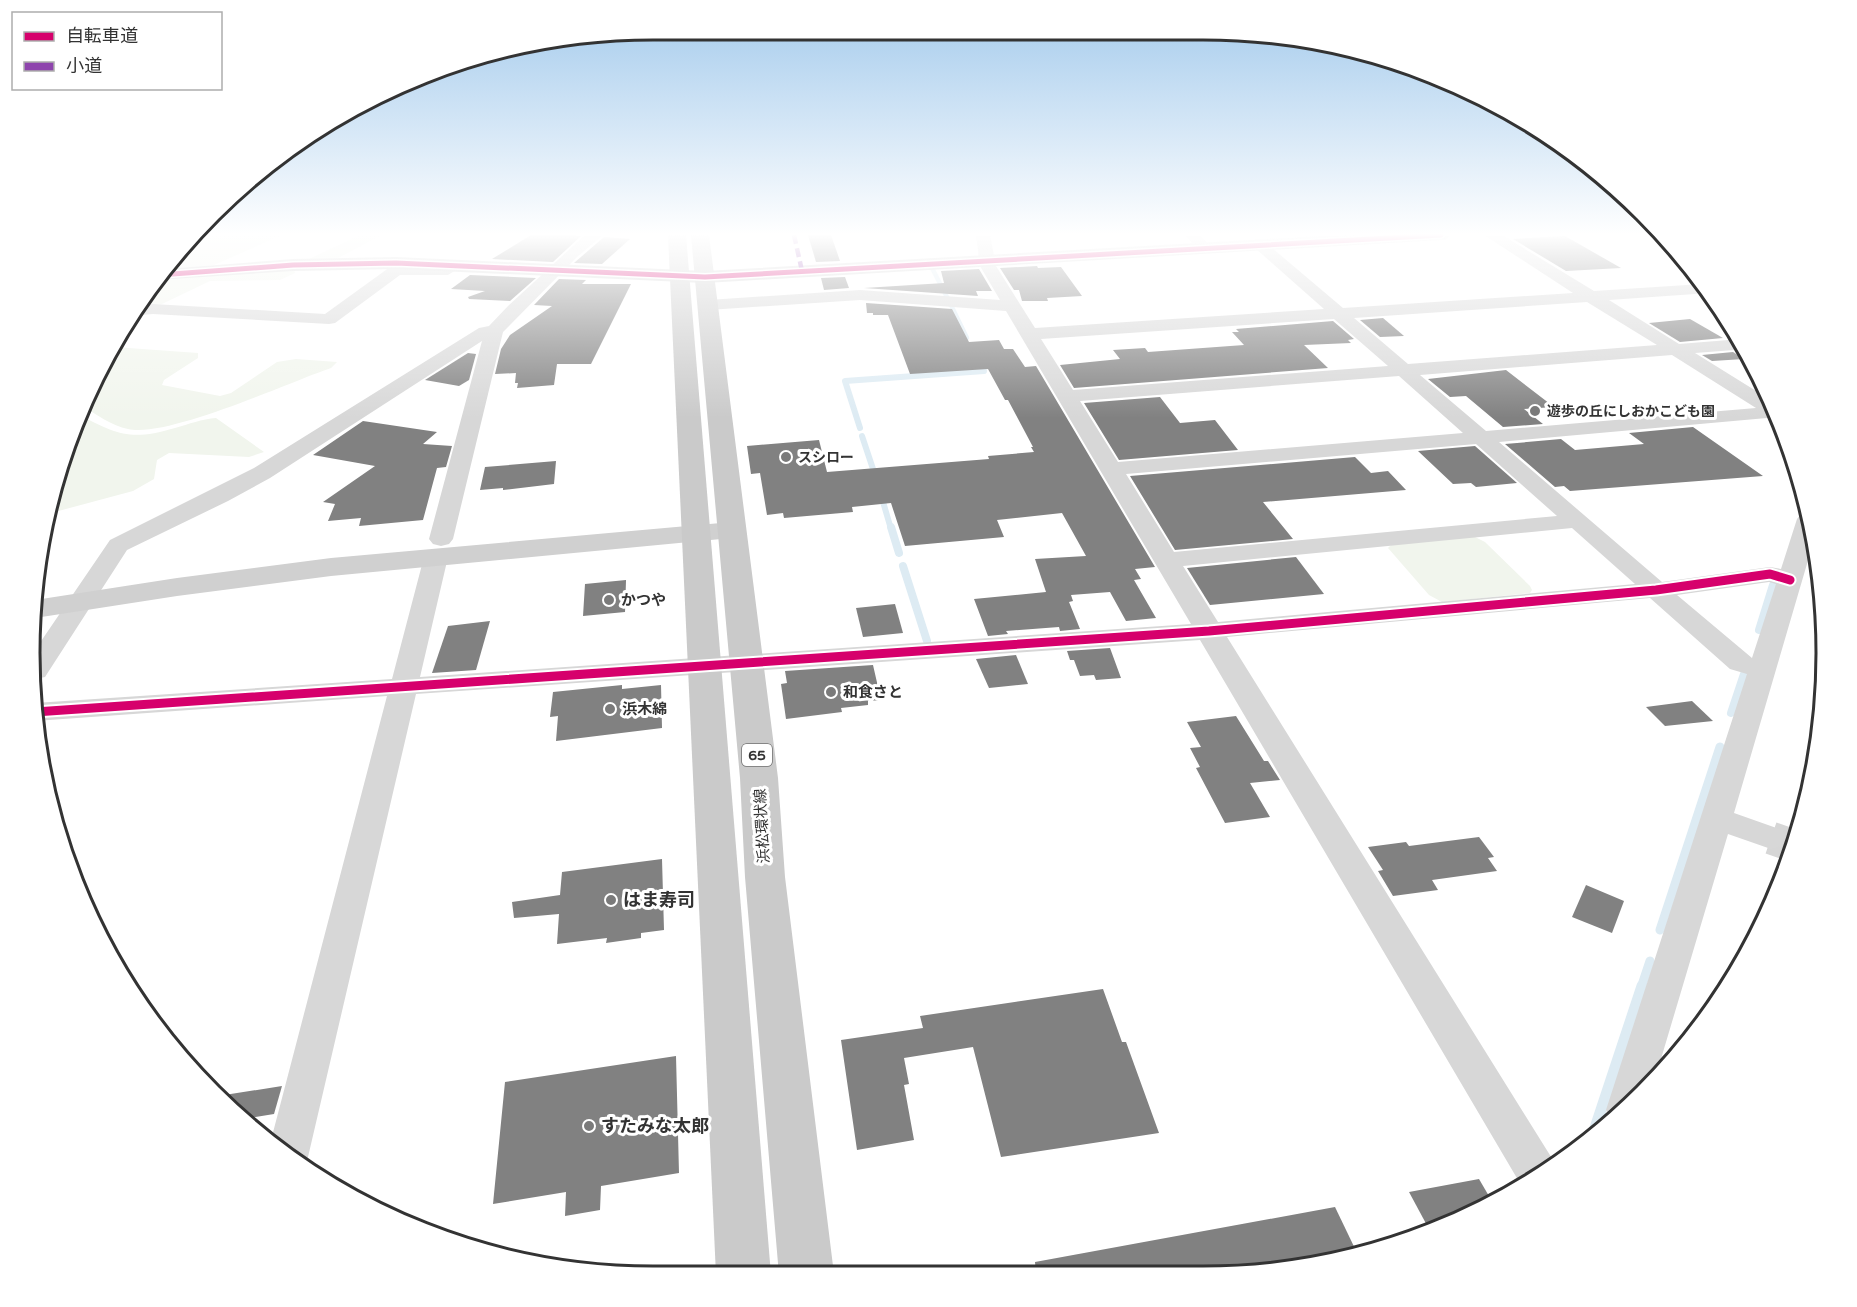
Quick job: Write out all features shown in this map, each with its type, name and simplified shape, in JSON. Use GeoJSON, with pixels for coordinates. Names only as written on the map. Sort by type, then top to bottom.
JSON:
{"type":"FeatureCollection","features":[{"type":"Feature","properties":{"kind":"main road","name":"浜松環状線"},"geometry":{"type":"LineString","coordinates":[[699,296],[714,524],[705,666],[743,1266]]}},
{"type":"Feature","properties":{"kind":"main road","name":"浜松環状線"},"geometry":{"type":"LineString","coordinates":[[714,524],[747,663],[759,778],[765,877],[806,1266]]}},
{"type":"Feature","properties":{"kind":"street"},"geometry":{"type":"LineString","coordinates":[[146,310],[329,319],[360,296]]}},
{"type":"Feature","properties":{"kind":"street"},"geometry":{"type":"LineString","coordinates":[[290,1147],[494,332],[504,318],[527,296]]}},
{"type":"Feature","properties":{"kind":"street"},"geometry":{"type":"LineString","coordinates":[[860,296],[1012,306]]}},
{"type":"Feature","properties":{"kind":"street"},"geometry":{"type":"LineString","coordinates":[[1007,296],[1535,1169]]}},
{"type":"Feature","properties":{"kind":"street"},"geometry":{"type":"LineString","coordinates":[[1318,296],[1740,663],[1762,670]]}},
{"type":"Feature","properties":{"kind":"street"},"geometry":{"type":"LineString","coordinates":[[1029,334],[1605,296]]}},
{"type":"Feature","properties":{"kind":"street"},"geometry":{"type":"LineString","coordinates":[[1591,297],[1763,403]]}},
{"type":"Feature","properties":{"kind":"street"},"geometry":{"type":"LineString","coordinates":[[40,662],[113,550],[124,540],[242,485],[459,347],[485,332],[494,332]]}},
{"type":"Feature","properties":{"kind":"street"},"geometry":{"type":"LineString","coordinates":[[1066,396],[1733,345]]}},
{"type":"Feature","properties":{"kind":"street"},"geometry":{"type":"LineString","coordinates":[[1111,469],[1767,412]]}},
{"type":"Feature","properties":{"kind":"street"},"geometry":{"type":"LineString","coordinates":[[1166,560],[1577,521]]}},
{"type":"Feature","properties":{"kind":"street"},"geometry":{"type":"LineString","coordinates":[[44,591],[86,591],[255,576],[438,548],[714,524]]}},
{"type":"Feature","properties":{"kind":"street"},"geometry":{"type":"LineString","coordinates":[[1632,1092],[1805,533]]}},
{"type":"Feature","properties":{"kind":"street"},"geometry":{"type":"LineString","coordinates":[[44,711],[1209,631],[1656,590],[1770,574],[1790,579]]}},
{"type":"Feature","properties":{"kind":"street"},"geometry":{"type":"LineString","coordinates":[[43,606],[86,591]]}},
{"type":"Feature","properties":{"kind":"street"},"geometry":{"type":"LineString","coordinates":[[1716,818],[1771,838]]}},
{"type":"Feature","properties":{"kind":"shaded area"},"geometry":{"type":"Polygon","coordinates":[[[156,296],[179,296],[162,304],[148,307],[156,296]]]}},
{"type":"Feature","properties":{"kind":"shaded area"},"geometry":{"type":"Polygon","coordinates":[[[123,348],[198,353],[198,358],[164,380],[162,385],[220,396],[231,393],[277,362],[296,359],[337,362],[331,368],[198,418],[146,430],[128,429],[110,423],[91,411],[123,348]]]}},
{"type":"Feature","properties":{"kind":"shaded area"},"geometry":{"type":"Polygon","coordinates":[[[216,418],[264,452],[249,457],[169,453],[157,460],[154,479],[133,491],[57,511],[73,456],[87,419],[114,431],[135,435],[160,432],[216,418]]]}},
{"type":"Feature","properties":{"kind":"shaded area"},"geometry":{"type":"Polygon","coordinates":[[[1473,536],[1485,542],[1530,586],[1532,590],[1530,593],[1442,602],[1429,595],[1388,548],[1391,545],[1473,536]]]}},
{"type":"Feature","properties":{"kind":"building"},"geometry":{"type":"Polygon","coordinates":[[[516,296],[510,301],[469,299],[468,297],[516,296]]]}},
{"type":"Feature","properties":{"kind":"building"},"geometry":{"type":"Polygon","coordinates":[[[543,296],[625,296],[591,364],[557,364],[554,385],[517,388],[516,373],[495,374],[501,349],[510,335],[552,306],[534,305],[543,296]]]}},
{"type":"Feature","properties":{"kind":"building"},"geometry":{"type":"Polygon","coordinates":[[[1021,296],[1082,296],[1047,298],[1048,301],[1022,301],[1021,296]]]}},
{"type":"Feature","properties":{"kind":"building"},"geometry":{"type":"Polygon","coordinates":[[[866,303],[952,309],[969,342],[999,340],[1004,349],[1013,349],[1025,367],[1036,366],[1155,567],[1135,569],[1141,579],[1134,580],[1156,618],[1126,621],[1110,592],[1071,595],[1073,601],[1069,602],[1080,629],[1060,631],[1059,627],[1006,631],[1008,634],[988,636],[974,599],[1046,592],[1035,559],[1086,556],[1062,513],[997,520],[1004,537],[905,546],[891,503],[852,507],[853,512],[784,518],[783,513],[767,515],[760,473],[751,474],[747,446],[819,440],[827,472],[989,459],[988,456],[1034,452],[1008,400],[1005,400],[988,369],[910,374],[888,315],[867,313],[866,303]]]}},
{"type":"Feature","properties":{"kind":"building"},"geometry":{"type":"Polygon","coordinates":[[[1383,318],[1404,336],[1380,337],[1360,320],[1383,318]]]}},
{"type":"Feature","properties":{"kind":"building"},"geometry":{"type":"Polygon","coordinates":[[[1690,319],[1723,338],[1680,342],[1649,323],[1690,319]]]}},
{"type":"Feature","properties":{"kind":"building"},"geometry":{"type":"Polygon","coordinates":[[[1333,321],[1354,339],[1348,340],[1351,343],[1304,345],[1328,368],[1074,388],[1060,365],[1120,359],[1113,350],[1145,348],[1148,352],[1244,345],[1232,332],[1239,332],[1236,329],[1333,321]]]}},
{"type":"Feature","properties":{"kind":"building"},"geometry":{"type":"Polygon","coordinates":[[[1733,352],[1741,359],[1712,361],[1702,355],[1733,352]]]}},
{"type":"Feature","properties":{"kind":"building"},"geometry":{"type":"Polygon","coordinates":[[[468,353],[476,354],[469,380],[459,386],[425,380],[468,353]]]}},
{"type":"Feature","properties":{"kind":"building"},"geometry":{"type":"Polygon","coordinates":[[[1506,370],[1554,407],[1524,409],[1543,424],[1503,427],[1466,396],[1450,397],[1428,379],[1506,370]]]}},
{"type":"Feature","properties":{"kind":"building"},"geometry":{"type":"Polygon","coordinates":[[[1160,397],[1180,423],[1215,420],[1238,450],[1119,460],[1084,403],[1160,397]]]}},
{"type":"Feature","properties":{"kind":"building"},"geometry":{"type":"Polygon","coordinates":[[[363,421],[437,432],[423,444],[452,446],[446,467],[437,468],[423,520],[359,526],[361,518],[328,521],[335,504],[323,502],[375,466],[313,455],[363,421]]]}},
{"type":"Feature","properties":{"kind":"building"},"geometry":{"type":"Polygon","coordinates":[[[1693,427],[1763,476],[1570,491],[1564,486],[1555,487],[1505,444],[1561,439],[1575,450],[1644,444],[1629,433],[1693,427]]]}},
{"type":"Feature","properties":{"kind":"building"},"geometry":{"type":"Polygon","coordinates":[[[1475,446],[1517,483],[1476,487],[1471,483],[1453,484],[1418,451],[1475,446]]]}},
{"type":"Feature","properties":{"kind":"building"},"geometry":{"type":"Polygon","coordinates":[[[1355,457],[1371,473],[1388,471],[1406,490],[1263,502],[1293,539],[1175,550],[1130,476],[1355,457]]]}},
{"type":"Feature","properties":{"kind":"building"},"geometry":{"type":"Polygon","coordinates":[[[556,461],[554,484],[503,490],[503,488],[480,490],[485,467],[556,461]]]}},
{"type":"Feature","properties":{"kind":"building"},"geometry":{"type":"Polygon","coordinates":[[[1296,557],[1324,594],[1210,605],[1187,568],[1296,557]]]}},
{"type":"Feature","properties":{"kind":"building"},"geometry":{"type":"Polygon","coordinates":[[[626,580],[625,612],[583,616],[585,584],[626,580]]]}},
{"type":"Feature","properties":{"kind":"building"},"geometry":{"type":"Polygon","coordinates":[[[895,604],[903,633],[863,637],[856,608],[895,604]]]}},
{"type":"Feature","properties":{"kind":"building"},"geometry":{"type":"Polygon","coordinates":[[[490,621],[476,670],[432,673],[448,626],[490,621]]]}},
{"type":"Feature","properties":{"kind":"building"},"geometry":{"type":"Polygon","coordinates":[[[1110,648],[1121,678],[1096,680],[1094,675],[1080,676],[1074,660],[1070,660],[1067,651],[1110,648]]]}},
{"type":"Feature","properties":{"kind":"building"},"geometry":{"type":"Polygon","coordinates":[[[1016,655],[1028,684],[989,688],[976,659],[1016,655]]]}},
{"type":"Feature","properties":{"kind":"building","name":"和食さと"},"geometry":{"type":"Polygon","coordinates":[[[873,665],[881,700],[868,701],[868,705],[841,708],[842,712],[786,719],[781,684],[787,683],[785,671],[873,665]]]}},
{"type":"Feature","properties":{"kind":"building"},"geometry":{"type":"Polygon","coordinates":[[[622,685],[622,689],[661,685],[662,728],[556,741],[558,716],[550,717],[553,692],[622,685]]]}},
{"type":"Feature","properties":{"kind":"building"},"geometry":{"type":"Polygon","coordinates":[[[1692,701],[1713,721],[1665,726],[1646,707],[1692,701]]]}},
{"type":"Feature","properties":{"kind":"building"},"geometry":{"type":"Polygon","coordinates":[[[1236,716],[1264,761],[1268,761],[1280,780],[1250,783],[1270,817],[1225,823],[1196,768],[1200,767],[1190,748],[1201,747],[1187,722],[1236,716]]]}},
{"type":"Feature","properties":{"kind":"building"},"geometry":{"type":"Polygon","coordinates":[[[1479,837],[1494,857],[1488,858],[1497,871],[1432,880],[1438,890],[1393,896],[1378,871],[1383,870],[1368,847],[1406,842],[1409,846],[1479,837]]]}},
{"type":"Feature","properties":{"kind":"building"},"geometry":{"type":"Polygon","coordinates":[[[662,859],[664,930],[641,933],[641,938],[606,943],[607,938],[557,944],[559,914],[514,918],[512,902],[560,895],[562,872],[662,859]]]}},
{"type":"Feature","properties":{"kind":"building"},"geometry":{"type":"Polygon","coordinates":[[[1586,885],[1624,901],[1612,933],[1572,917],[1586,885]]]}},
{"type":"Feature","properties":{"kind":"building"},"geometry":{"type":"Polygon","coordinates":[[[1103,989],[1122,1042],[1126,1042],[1159,1133],[1001,1157],[973,1047],[904,1058],[909,1084],[904,1085],[914,1140],[857,1150],[841,1040],[923,1028],[920,1016],[1103,989]]]}},
{"type":"Feature","properties":{"kind":"building"},"geometry":{"type":"Polygon","coordinates":[[[676,1056],[679,1173],[601,1186],[600,1210],[565,1216],[566,1192],[493,1204],[505,1082],[676,1056]]]}},
{"type":"Feature","properties":{"kind":"building"},"geometry":{"type":"Polygon","coordinates":[[[282,1086],[274,1114],[253,1117],[228,1094],[282,1086]]]}},
{"type":"Feature","properties":{"kind":"building"},"geometry":{"type":"Polygon","coordinates":[[[1479,1179],[1489,1196],[1426,1224],[1409,1192],[1479,1179]]]}},
{"type":"Feature","properties":{"kind":"building"},"geometry":{"type":"Polygon","coordinates":[[[1335,1207],[1355,1248],[1323,1255],[1244,1265],[1035,1266],[1035,1262],[1335,1207]]]}},
{"type":"Feature","properties":{"kind":"waterway"},"geometry":{"type":"LineString","coordinates":[[946,296],[949,301]]}},
{"type":"Feature","properties":{"kind":"waterway"},"geometry":{"type":"LineString","coordinates":[[951,305],[967,338]]}},
{"type":"Feature","properties":{"kind":"waterway"},"geometry":{"type":"LineString","coordinates":[[979,361],[981,366]]}},
{"type":"Feature","properties":{"kind":"waterway"},"geometry":{"type":"LineString","coordinates":[[860,428],[845,381],[984,371],[981,364]]}},
{"type":"Feature","properties":{"kind":"waterway"},"geometry":{"type":"LineString","coordinates":[[862,436],[876,478]]}},
{"type":"Feature","properties":{"kind":"waterway"},"geometry":{"type":"LineString","coordinates":[[881,495],[891,529]]}},
{"type":"Feature","properties":{"kind":"waterway"},"geometry":{"type":"LineString","coordinates":[[891,527],[899,553]]}},
{"type":"Feature","properties":{"kind":"waterway"},"geometry":{"type":"LineString","coordinates":[[903,566],[927,641]]}},
{"type":"Feature","properties":{"kind":"waterway"},"geometry":{"type":"LineString","coordinates":[[1759,630],[1773,585]]}},
{"type":"Feature","properties":{"kind":"waterway"},"geometry":{"type":"LineString","coordinates":[[1731,713],[1744,674]]}},
{"type":"Feature","properties":{"kind":"waterway"},"geometry":{"type":"LineString","coordinates":[[1660,930],[1720,747]]}},
{"type":"Feature","properties":{"kind":"waterway"},"geometry":{"type":"LineString","coordinates":[[1641,988],[1650,961]]}},
{"type":"Feature","properties":{"kind":"waterway"},"geometry":{"type":"LineString","coordinates":[[1596,1124],[1642,986]]}},
{"type":"Feature","properties":{"kind":"tunnel"},"geometry":{"type":"LineString","coordinates":[[1771,838],[1786,843]]}},
{"type":"Feature","properties":{"kind":"cycle path"},"geometry":{"type":"LineString","coordinates":[[44,711],[1209,631],[1656,590],[1770,574],[1790,580]]}},
{"type":"Feature","properties":{"kind":"place","name":"遊歩の丘にしおかこども園"},"geometry":{"type":"Point","coordinates":[1535,411]}},
{"type":"Feature","properties":{"kind":"place","name":"スシロー"},"geometry":{"type":"Point","coordinates":[786,457]}},
{"type":"Feature","properties":{"kind":"place","name":"かつや"},"geometry":{"type":"Point","coordinates":[609,600]}},
{"type":"Feature","properties":{"kind":"place","name":"和食さと"},"geometry":{"type":"Point","coordinates":[831,692]}},
{"type":"Feature","properties":{"kind":"place","name":"浜木綿"},"geometry":{"type":"Point","coordinates":[610,709]}},
{"type":"Feature","properties":{"kind":"place","name":"はま寿司"},"geometry":{"type":"Point","coordinates":[611,900]}},
{"type":"Feature","properties":{"kind":"place","name":"すたみな太郎"},"geometry":{"type":"Point","coordinates":[589,1126]}}]}
